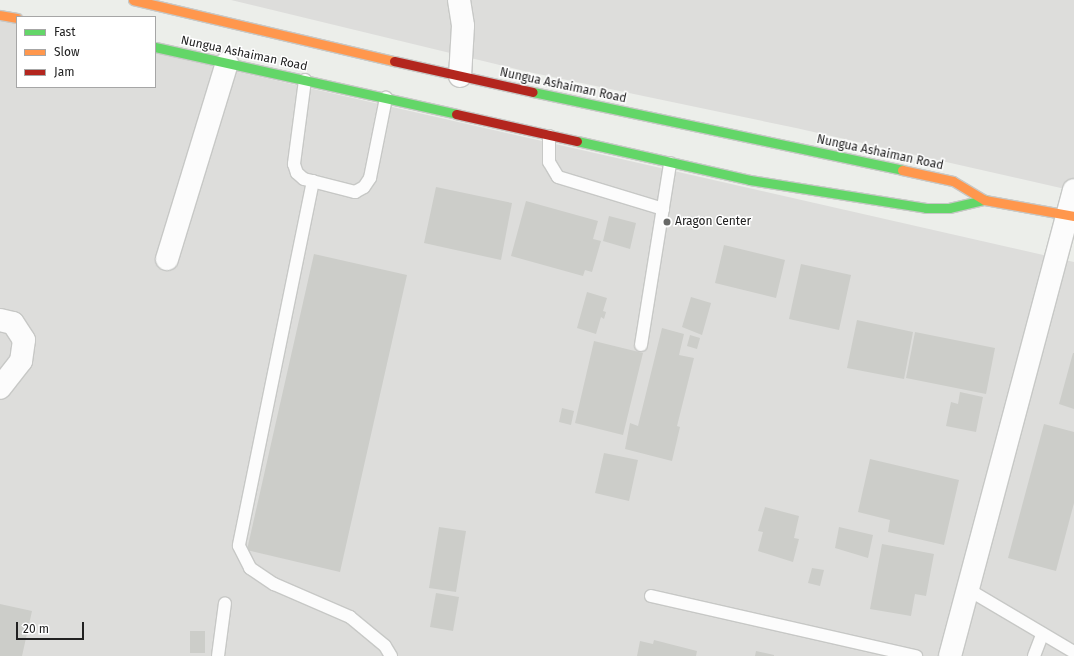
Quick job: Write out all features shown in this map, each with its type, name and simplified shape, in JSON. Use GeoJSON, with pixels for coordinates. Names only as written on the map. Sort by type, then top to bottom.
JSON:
{"type":"FeatureCollection","features":[{"type":"Feature","properties":{"kind":"main road","name":"Nungua Ashaiman Road"},"geometry":{"type":"LineString","coordinates":[[133,0],[460,76],[953,181],[986,200],[1071,215]]}},
{"type":"Feature","properties":{"kind":"main road"},"geometry":{"type":"LineString","coordinates":[[0,15],[16,18]]}},
{"type":"Feature","properties":{"kind":"main road","name":"Nungua Ashaiman Road"},"geometry":{"type":"LineString","coordinates":[[156,47],[386,98],[548,136],[776,185],[926,208],[949,208],[986,200]]}},
{"type":"Feature","properties":{"kind":"main road"},"geometry":{"type":"LineString","coordinates":[[926,208],[935,177]]}},
{"type":"Feature","properties":{"kind":"street"},"geometry":{"type":"LineString","coordinates":[[459,0],[463,26],[460,76]]}},
{"type":"Feature","properties":{"kind":"street"},"geometry":{"type":"LineString","coordinates":[[167,259],[227,63]]}},
{"type":"Feature","properties":{"kind":"street"},"geometry":{"type":"LineString","coordinates":[[950,656],[1071,215],[1074,190]]}},
{"type":"Feature","properties":{"kind":"street"},"geometry":{"type":"LineString","coordinates":[[0,320],[13,323],[24,340],[21,361],[0,388]]}},
{"type":"Feature","properties":{"kind":"lane"},"geometry":{"type":"LineString","coordinates":[[305,80],[294,164],[297,173],[313,181],[355,192],[364,187],[370,178],[386,98]]}},
{"type":"Feature","properties":{"kind":"lane"},"geometry":{"type":"LineString","coordinates":[[548,136],[549,162],[558,177],[662,209]]}},
{"type":"Feature","properties":{"kind":"lane"},"geometry":{"type":"LineString","coordinates":[[641,345],[670,163]]}},
{"type":"Feature","properties":{"kind":"lane"},"geometry":{"type":"LineString","coordinates":[[313,181],[239,546],[250,568],[274,584],[350,617],[385,646],[391,656]]}},
{"type":"Feature","properties":{"kind":"lane"},"geometry":{"type":"LineString","coordinates":[[969,590],[1042,635],[1074,652]]}},
{"type":"Feature","properties":{"kind":"lane"},"geometry":{"type":"LineString","coordinates":[[651,596],[916,656]]}},
{"type":"Feature","properties":{"kind":"lane"},"geometry":{"type":"LineString","coordinates":[[218,656],[225,603]]}},
{"type":"Feature","properties":{"kind":"lane"},"geometry":{"type":"LineString","coordinates":[[1034,656],[1042,635]]}},
{"type":"Feature","properties":{"kind":"shaded area"},"geometry":{"type":"Polygon","coordinates":[[[231,0],[1074,0],[1074,191],[796,128],[524,71],[231,0]]]}},
{"type":"Feature","properties":{"kind":"shaded area"},"geometry":{"type":"Polygon","coordinates":[[[0,19],[16,23],[16,88],[156,88],[156,53],[1074,262],[1074,656],[0,656],[0,19]]]}},
{"type":"Feature","properties":{"kind":"building"},"geometry":{"type":"Polygon","coordinates":[[[436,187],[512,203],[501,260],[424,243],[436,187]]]}},
{"type":"Feature","properties":{"kind":"building"},"geometry":{"type":"Polygon","coordinates":[[[526,201],[598,221],[593,239],[601,241],[592,272],[585,270],[583,276],[511,256],[526,201]]]}},
{"type":"Feature","properties":{"kind":"building"},"geometry":{"type":"Polygon","coordinates":[[[609,216],[636,223],[630,249],[603,241],[609,216]]]}},
{"type":"Feature","properties":{"kind":"building"},"geometry":{"type":"Polygon","coordinates":[[[724,245],[785,260],[776,298],[715,283],[724,245]]]}},
{"type":"Feature","properties":{"kind":"building"},"geometry":{"type":"Polygon","coordinates":[[[314,254],[407,275],[340,572],[247,550],[314,254]]]}},
{"type":"Feature","properties":{"kind":"building"},"geometry":{"type":"Polygon","coordinates":[[[801,264],[851,275],[839,330],[789,319],[801,264]]]}},
{"type":"Feature","properties":{"kind":"building"},"geometry":{"type":"Polygon","coordinates":[[[587,292],[607,298],[603,311],[606,312],[604,319],[601,317],[596,334],[577,328],[587,292]]]}},
{"type":"Feature","properties":{"kind":"building"},"geometry":{"type":"Polygon","coordinates":[[[691,297],[711,303],[702,335],[682,327],[691,297]]]}},
{"type":"Feature","properties":{"kind":"building"},"geometry":{"type":"Polygon","coordinates":[[[857,320],[913,332],[904,379],[847,368],[857,320]]]}},
{"type":"Feature","properties":{"kind":"building"},"geometry":{"type":"Polygon","coordinates":[[[662,328],[684,334],[679,355],[694,358],[677,426],[680,427],[672,461],[625,449],[630,423],[638,426],[662,328]]]}},
{"type":"Feature","properties":{"kind":"building"},"geometry":{"type":"Polygon","coordinates":[[[915,332],[995,348],[986,394],[906,378],[915,332]]]}},
{"type":"Feature","properties":{"kind":"building"},"geometry":{"type":"Polygon","coordinates":[[[690,335],[700,338],[697,349],[687,346],[690,335]]]}},
{"type":"Feature","properties":{"kind":"building"},"geometry":{"type":"Polygon","coordinates":[[[594,341],[643,353],[623,435],[575,423],[594,341]]]}},
{"type":"Feature","properties":{"kind":"building"},"geometry":{"type":"Polygon","coordinates":[[[1074,353],[1074,409],[1059,404],[1074,353]]]}},
{"type":"Feature","properties":{"kind":"building"},"geometry":{"type":"Polygon","coordinates":[[[960,392],[983,397],[976,432],[946,426],[951,402],[958,404],[960,392]]]}},
{"type":"Feature","properties":{"kind":"building"},"geometry":{"type":"Polygon","coordinates":[[[562,408],[574,411],[571,425],[559,422],[562,408]]]}},
{"type":"Feature","properties":{"kind":"building"},"geometry":{"type":"Polygon","coordinates":[[[1044,424],[1074,432],[1074,503],[1056,571],[1008,558],[1044,424]]]}},
{"type":"Feature","properties":{"kind":"building"},"geometry":{"type":"Polygon","coordinates":[[[604,453],[638,460],[629,501],[595,493],[604,453]]]}},
{"type":"Feature","properties":{"kind":"building"},"geometry":{"type":"Polygon","coordinates":[[[870,459],[959,480],[944,545],[888,532],[890,520],[858,512],[870,459]]]}},
{"type":"Feature","properties":{"kind":"building"},"geometry":{"type":"Polygon","coordinates":[[[765,507],[799,516],[794,538],[799,539],[793,562],[758,551],[763,532],[758,531],[765,507]]]}},
{"type":"Feature","properties":{"kind":"building"},"geometry":{"type":"Polygon","coordinates":[[[439,527],[466,531],[456,592],[429,588],[439,527]]]}},
{"type":"Feature","properties":{"kind":"building"},"geometry":{"type":"Polygon","coordinates":[[[839,527],[873,535],[868,558],[835,548],[839,527]]]}},
{"type":"Feature","properties":{"kind":"building"},"geometry":{"type":"Polygon","coordinates":[[[882,544],[934,554],[926,596],[915,594],[911,616],[870,609],[882,544]]]}},
{"type":"Feature","properties":{"kind":"building"},"geometry":{"type":"Polygon","coordinates":[[[812,568],[824,570],[820,586],[808,583],[812,568]]]}},
{"type":"Feature","properties":{"kind":"building"},"geometry":{"type":"Polygon","coordinates":[[[436,593],[459,597],[453,631],[430,627],[436,593]]]}},
{"type":"Feature","properties":{"kind":"building"},"geometry":{"type":"Polygon","coordinates":[[[0,604],[32,611],[22,656],[0,656],[0,604]]]}},
{"type":"Feature","properties":{"kind":"building"},"geometry":{"type":"Polygon","coordinates":[[[190,631],[205,631],[205,653],[190,653],[190,631]]]}},
{"type":"Feature","properties":{"kind":"building"},"geometry":{"type":"Polygon","coordinates":[[[654,640],[697,651],[696,656],[637,656],[640,641],[653,644],[654,640]]]}},
{"type":"Feature","properties":{"kind":"building"},"geometry":{"type":"Polygon","coordinates":[[[756,651],[774,655],[774,656],[755,656],[756,651]]]}},
{"type":"Feature","properties":{"kind":"traffic: fast"},"geometry":{"type":"LineString","coordinates":[[156,47],[456,114]]}},
{"type":"Feature","properties":{"kind":"traffic: fast"},"geometry":{"type":"LineString","coordinates":[[533,92],[902,170]]}},
{"type":"Feature","properties":{"kind":"traffic: fast"},"geometry":{"type":"LineString","coordinates":[[577,141],[750,180],[926,208],[949,208],[985,200]]}},
{"type":"Feature","properties":{"kind":"traffic: slow"},"geometry":{"type":"LineString","coordinates":[[133,0],[394,61]]}},
{"type":"Feature","properties":{"kind":"traffic: slow"},"geometry":{"type":"LineString","coordinates":[[0,15],[16,18]]}},
{"type":"Feature","properties":{"kind":"traffic: slow"},"geometry":{"type":"LineString","coordinates":[[902,170],[953,181],[985,200],[1074,216]]}},
{"type":"Feature","properties":{"kind":"traffic: jam"},"geometry":{"type":"LineString","coordinates":[[394,61],[533,92]]}},
{"type":"Feature","properties":{"kind":"traffic: jam"},"geometry":{"type":"LineString","coordinates":[[456,114],[577,141]]}},
{"type":"Feature","properties":{"kind":"place","name":"Aragon Center"},"geometry":{"type":"Point","coordinates":[667,222]}}]}
